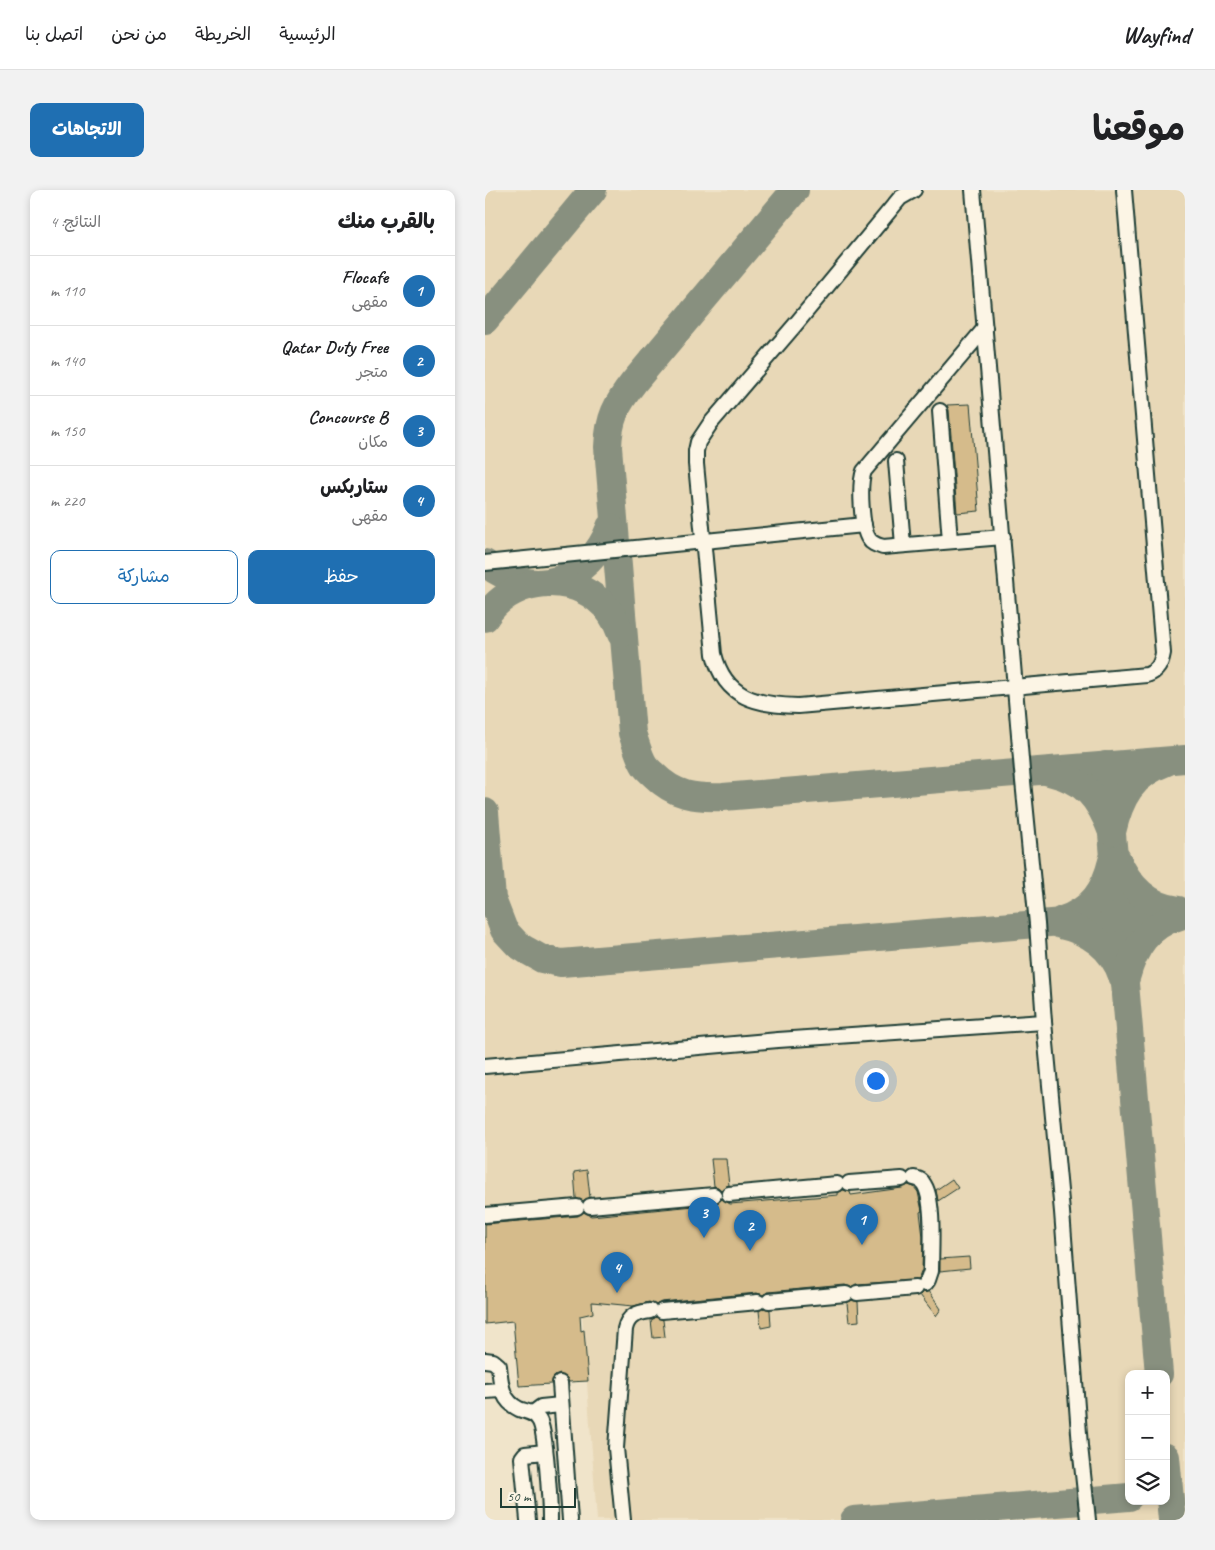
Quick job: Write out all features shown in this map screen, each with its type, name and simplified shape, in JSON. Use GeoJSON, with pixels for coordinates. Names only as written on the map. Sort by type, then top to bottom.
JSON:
{"type":"FeatureCollection","features":[{"type":"Feature","properties":{"kind":"lane"},"geometry":{"type":"LineString","coordinates":[[914,190],[895,204],[701,436],[696,452],[696,464],[714,654],[722,676],[735,691],[751,700],[778,705],[798,706],[1147,675],[1154,672],[1162,661],[1163,653],[1124,190]]}},
{"type":"Feature","properties":{"kind":"lane"},"geometry":{"type":"LineString","coordinates":[[973,190],[1062,1212],[1080,1446],[1088,1520]]}},
{"type":"Feature","properties":{"kind":"lane"},"geometry":{"type":"LineString","coordinates":[[985,328],[865,471],[861,483],[864,525],[867,536],[873,543],[883,547],[1003,537]]}},
{"type":"Feature","properties":{"kind":"lane"},"geometry":{"type":"LineString","coordinates":[[940,411],[950,541]]}},
{"type":"Feature","properties":{"kind":"lane"},"geometry":{"type":"LineString","coordinates":[[896,461],[903,545]]}},
{"type":"Feature","properties":{"kind":"lane"},"geometry":{"type":"LineString","coordinates":[[485,563],[864,525]]}},
{"type":"Feature","properties":{"kind":"lane"},"geometry":{"type":"LineString","coordinates":[[485,1066],[778,1040],[1044,1022]]}},
{"type":"Feature","properties":{"kind":"lane"},"geometry":{"type":"LineString","coordinates":[[623,1520],[616,1448],[625,1329],[631,1316],[638,1313],[656,1311],[920,1286],[928,1280],[931,1272],[931,1206],[923,1182],[908,1178],[729,1194]]}},
{"type":"Feature","properties":{"kind":"lane"},"geometry":{"type":"LineString","coordinates":[[485,1215],[714,1195]]}},
{"type":"Feature","properties":{"kind":"lane"},"geometry":{"type":"LineString","coordinates":[[485,1360],[493,1361],[499,1366],[501,1390],[507,1400],[519,1409],[533,1414],[540,1421],[545,1452],[550,1519]]}},
{"type":"Feature","properties":{"kind":"lane"},"geometry":{"type":"LineString","coordinates":[[560,1383],[570,1520]]}},
{"type":"Feature","properties":{"kind":"lane"},"geometry":{"type":"LineString","coordinates":[[485,1391],[501,1390]]}},
{"type":"Feature","properties":{"kind":"lane"},"geometry":{"type":"LineString","coordinates":[[533,1414],[541,1407],[561,1405]]}},
{"type":"Feature","properties":{"kind":"lane"},"geometry":{"type":"LineString","coordinates":[[528,1520],[522,1458],[525,1454],[545,1452]]}},
{"type":"Feature","properties":{"kind":"shaded area"},"geometry":{"type":"Polygon","coordinates":[[[485,190],[1185,190],[1185,1520],[597,1520],[582,1315],[485,1324],[485,190]]]}},
{"type":"Feature","properties":{"kind":"building"},"geometry":{"type":"Polygon","coordinates":[[[970,404],[979,511],[957,513],[949,410],[947,405],[970,404]]]}},
{"type":"Feature","properties":{"kind":"building"},"geometry":{"type":"Polygon","coordinates":[[[711,1159],[726,1159],[729,1185],[721,1190],[714,1186],[711,1159]]]}},
{"type":"Feature","properties":{"kind":"building"},"geometry":{"type":"Polygon","coordinates":[[[587,1170],[590,1197],[583,1201],[576,1198],[574,1172],[587,1170]]]}},
{"type":"Feature","properties":{"kind":"building"},"geometry":{"type":"Polygon","coordinates":[[[952,1179],[958,1188],[938,1201],[936,1190],[952,1179]]]}},
{"type":"Feature","properties":{"kind":"building"},"geometry":{"type":"Polygon","coordinates":[[[908,1185],[914,1187],[918,1192],[922,1211],[920,1212],[923,1237],[922,1270],[918,1280],[856,1284],[851,1287],[845,1285],[768,1292],[763,1295],[757,1293],[661,1302],[656,1305],[649,1302],[633,1306],[592,1302],[593,1313],[580,1316],[581,1331],[584,1330],[588,1381],[569,1382],[567,1378],[560,1374],[555,1376],[551,1384],[519,1386],[513,1321],[485,1324],[485,1224],[578,1216],[584,1212],[591,1216],[715,1204],[722,1199],[730,1204],[838,1195],[843,1190],[850,1192],[851,1195],[902,1188],[908,1185]]]}},
{"type":"Feature","properties":{"kind":"building"},"geometry":{"type":"Polygon","coordinates":[[[969,1257],[970,1268],[940,1271],[940,1259],[969,1257]]]}},
{"type":"Feature","properties":{"kind":"building"},"geometry":{"type":"Polygon","coordinates":[[[929,1291],[941,1309],[936,1316],[920,1295],[923,1292],[929,1291]]]}},
{"type":"Feature","properties":{"kind":"building"},"geometry":{"type":"Polygon","coordinates":[[[852,1300],[858,1302],[859,1321],[849,1322],[847,1303],[852,1300]]]}},
{"type":"Feature","properties":{"kind":"building"},"geometry":{"type":"Polygon","coordinates":[[[764,1308],[770,1310],[771,1326],[761,1328],[759,1311],[764,1308]]]}},
{"type":"Feature","properties":{"kind":"building"},"geometry":{"type":"Polygon","coordinates":[[[656,1317],[663,1320],[665,1337],[653,1338],[651,1320],[656,1317]]]}},
{"type":"Feature","properties":{"kind":"taxiway"},"geometry":{"type":"LineString","coordinates":[[485,320],[593,190]]}},
{"type":"Feature","properties":{"kind":"taxiway"},"geometry":{"type":"LineString","coordinates":[[795,190],[634,382],[622,398],[612,420],[608,447],[632,733],[639,755],[645,766],[662,782],[678,791],[694,796],[723,797],[1185,759]]}},
{"type":"Feature","properties":{"kind":"taxiway"},"geometry":{"type":"LineString","coordinates":[[485,563],[503,575],[522,581],[540,583],[558,580],[574,573],[589,561],[601,546],[610,527]]}},
{"type":"Feature","properties":{"kind":"taxiway"},"geometry":{"type":"LineString","coordinates":[[485,618],[495,605],[507,595],[537,584],[553,583],[568,585],[597,599],[612,615],[621,634]]}},
{"type":"Feature","properties":{"kind":"taxiway"},"geometry":{"type":"LineString","coordinates":[[1049,772],[1073,780],[1082,786],[1096,800],[1112,832],[1119,808],[1129,789],[1145,774],[1167,762]]}},
{"type":"Feature","properties":{"kind":"taxiway"},"geometry":{"type":"LineString","coordinates":[[1106,765],[1159,1370]]}},
{"type":"Feature","properties":{"kind":"taxiway"},"geometry":{"type":"LineString","coordinates":[[485,812],[492,899],[504,930],[518,945],[526,950],[542,959],[561,963],[1185,912]]}},
{"type":"Feature","properties":{"kind":"taxiway"},"geometry":{"type":"LineString","coordinates":[[1117,859],[1133,886],[1140,893],[1157,904],[1178,910]]}},
{"type":"Feature","properties":{"kind":"taxiway"},"geometry":{"type":"LineString","coordinates":[[1062,920],[1081,911],[1096,898],[1105,881],[1112,861]]}},
{"type":"Feature","properties":{"kind":"taxiway"},"geometry":{"type":"LineString","coordinates":[[1126,978],[1133,957],[1144,939],[1159,925],[1180,916]]}},
{"type":"Feature","properties":{"kind":"taxiway"},"geometry":{"type":"LineString","coordinates":[[1061,925],[1090,936],[1099,942],[1113,957],[1122,976]]}},
{"type":"Feature","properties":{"kind":"taxiway"},"geometry":{"type":"LineString","coordinates":[[1166,1460],[1172,1520]]}},
{"type":"Feature","properties":{"kind":"taxiway"},"geometry":{"type":"LineString","coordinates":[[854,1520],[1125,1497]]}},
{"type":"Feature","properties":{"kind":"place","name":"Concourse B"},"geometry":{"type":"Point","coordinates":[704,1238]}},
{"type":"Feature","properties":{"kind":"place","name":"Flocafe"},"geometry":{"type":"Point","coordinates":[862,1245]}},
{"type":"Feature","properties":{"kind":"place","name":"Qatar Duty Free"},"geometry":{"type":"Point","coordinates":[750,1251]}},
{"type":"Feature","properties":{"kind":"place","name":"ستاربكس"},"geometry":{"type":"Point","coordinates":[617,1293]}}]}
